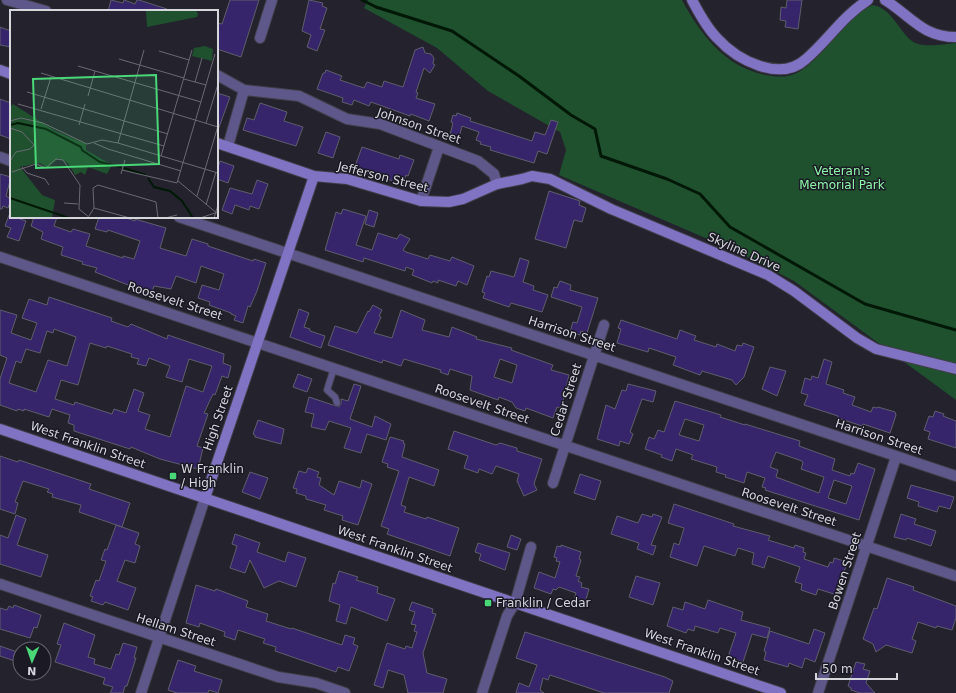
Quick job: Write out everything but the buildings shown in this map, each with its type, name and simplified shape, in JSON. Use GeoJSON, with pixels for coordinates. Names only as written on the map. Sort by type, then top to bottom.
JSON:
{"type":"FeatureCollection","features":[{"type":"Feature","properties":{"kind":"street"},"geometry":{"type":"LineString","coordinates":[[7,0],[40,10]]}},
{"type":"Feature","properties":{"kind":"street"},"geometry":{"type":"LineString","coordinates":[[260,38],[272,0]]}},
{"type":"Feature","properties":{"kind":"street"},"geometry":{"type":"LineString","coordinates":[[692,0],[705,23],[722,44],[752,63],[773,69],[793,67],[806,60],[841,22],[868,0]]}},
{"type":"Feature","properties":{"kind":"street"},"geometry":{"type":"LineString","coordinates":[[885,0],[923,29],[942,36],[956,36]]}},
{"type":"Feature","properties":{"kind":"street"},"geometry":{"type":"LineString","coordinates":[[0,70],[10,74]]}},
{"type":"Feature","properties":{"kind":"street","name":"Johnson Street"},"geometry":{"type":"LineString","coordinates":[[218,76],[244,90],[299,96],[347,119],[380,124],[485,165],[494,174],[497,184]]}},
{"type":"Feature","properties":{"kind":"street"},"geometry":{"type":"LineString","coordinates":[[228,146],[244,90]]}},
{"type":"Feature","properties":{"kind":"street","name":"Jefferson Street"},"geometry":{"type":"LineString","coordinates":[[218,143],[314,176],[354,181],[421,201],[441,202],[463,199],[497,184]]}},
{"type":"Feature","properties":{"kind":"street"},"geometry":{"type":"LineString","coordinates":[[421,201],[439,148]]}},
{"type":"Feature","properties":{"kind":"street"},"geometry":{"type":"LineString","coordinates":[[0,157],[10,161]]}},
{"type":"Feature","properties":{"kind":"street","name":"High Street"},"geometry":{"type":"LineString","coordinates":[[142,693],[205,498],[314,176]]}},
{"type":"Feature","properties":{"kind":"street","name":"Skyline Drive"},"geometry":{"type":"LineString","coordinates":[[497,184],[532,176],[559,182],[611,209],[768,275],[794,291],[857,338],[876,349],[956,369]]}},
{"type":"Feature","properties":{"kind":"street","name":"Harrison Street"},"geometry":{"type":"LineString","coordinates":[[182,218],[956,476]]}},
{"type":"Feature","properties":{"kind":"street","name":"Roosevelt Street"},"geometry":{"type":"LineString","coordinates":[[0,257],[956,576]]}},
{"type":"Feature","properties":{"kind":"street","name":"Cedar Street"},"geometry":{"type":"LineString","coordinates":[[553,483],[604,325]]}},
{"type":"Feature","properties":{"kind":"street","name":"West Franklin Street"},"geometry":{"type":"LineString","coordinates":[[0,429],[781,693]]}},
{"type":"Feature","properties":{"kind":"street","name":"Bowen Street"},"geometry":{"type":"LineString","coordinates":[[818,693],[896,457]]}},
{"type":"Feature","properties":{"kind":"street"},"geometry":{"type":"LineString","coordinates":[[482,693],[507,616],[514,603],[531,547]]}},
{"type":"Feature","properties":{"kind":"street","name":"Hellam Street"},"geometry":{"type":"LineString","coordinates":[[0,584],[278,677],[316,683],[344,693]]}},
{"type":"Feature","properties":{"kind":"lane"},"geometry":{"type":"LineString","coordinates":[[334,368],[327,390],[335,397],[337,403]]}},
{"type":"Feature","properties":{"kind":"green space","name":"Veteran's Memorial Park"},"geometry":{"type":"Polygon","coordinates":[[[368,0],[682,0],[689,13],[706,37],[726,57],[751,71],[780,77],[791,75],[802,70],[819,55],[858,14],[873,5],[887,12],[907,36],[918,44],[932,45],[956,43],[956,400],[794,281],[738,252],[559,175],[566,150],[560,132],[488,91],[437,48],[364,8],[368,0]]]}},
{"type":"Feature","properties":{"kind":"waterway"},"geometry":{"type":"LineString","coordinates":[[362,0],[376,7],[452,31],[519,76],[571,115],[595,129],[601,156],[667,179],[700,194],[730,227],[865,304],[956,330]]}},
{"type":"Feature","properties":{"kind":"place","name":"W Franklin / High"},"geometry":{"type":"Point","coordinates":[173,476]}},
{"type":"Feature","properties":{"kind":"place","name":"Franklin / Cedar"},"geometry":{"type":"Point","coordinates":[488,603]}}]}
